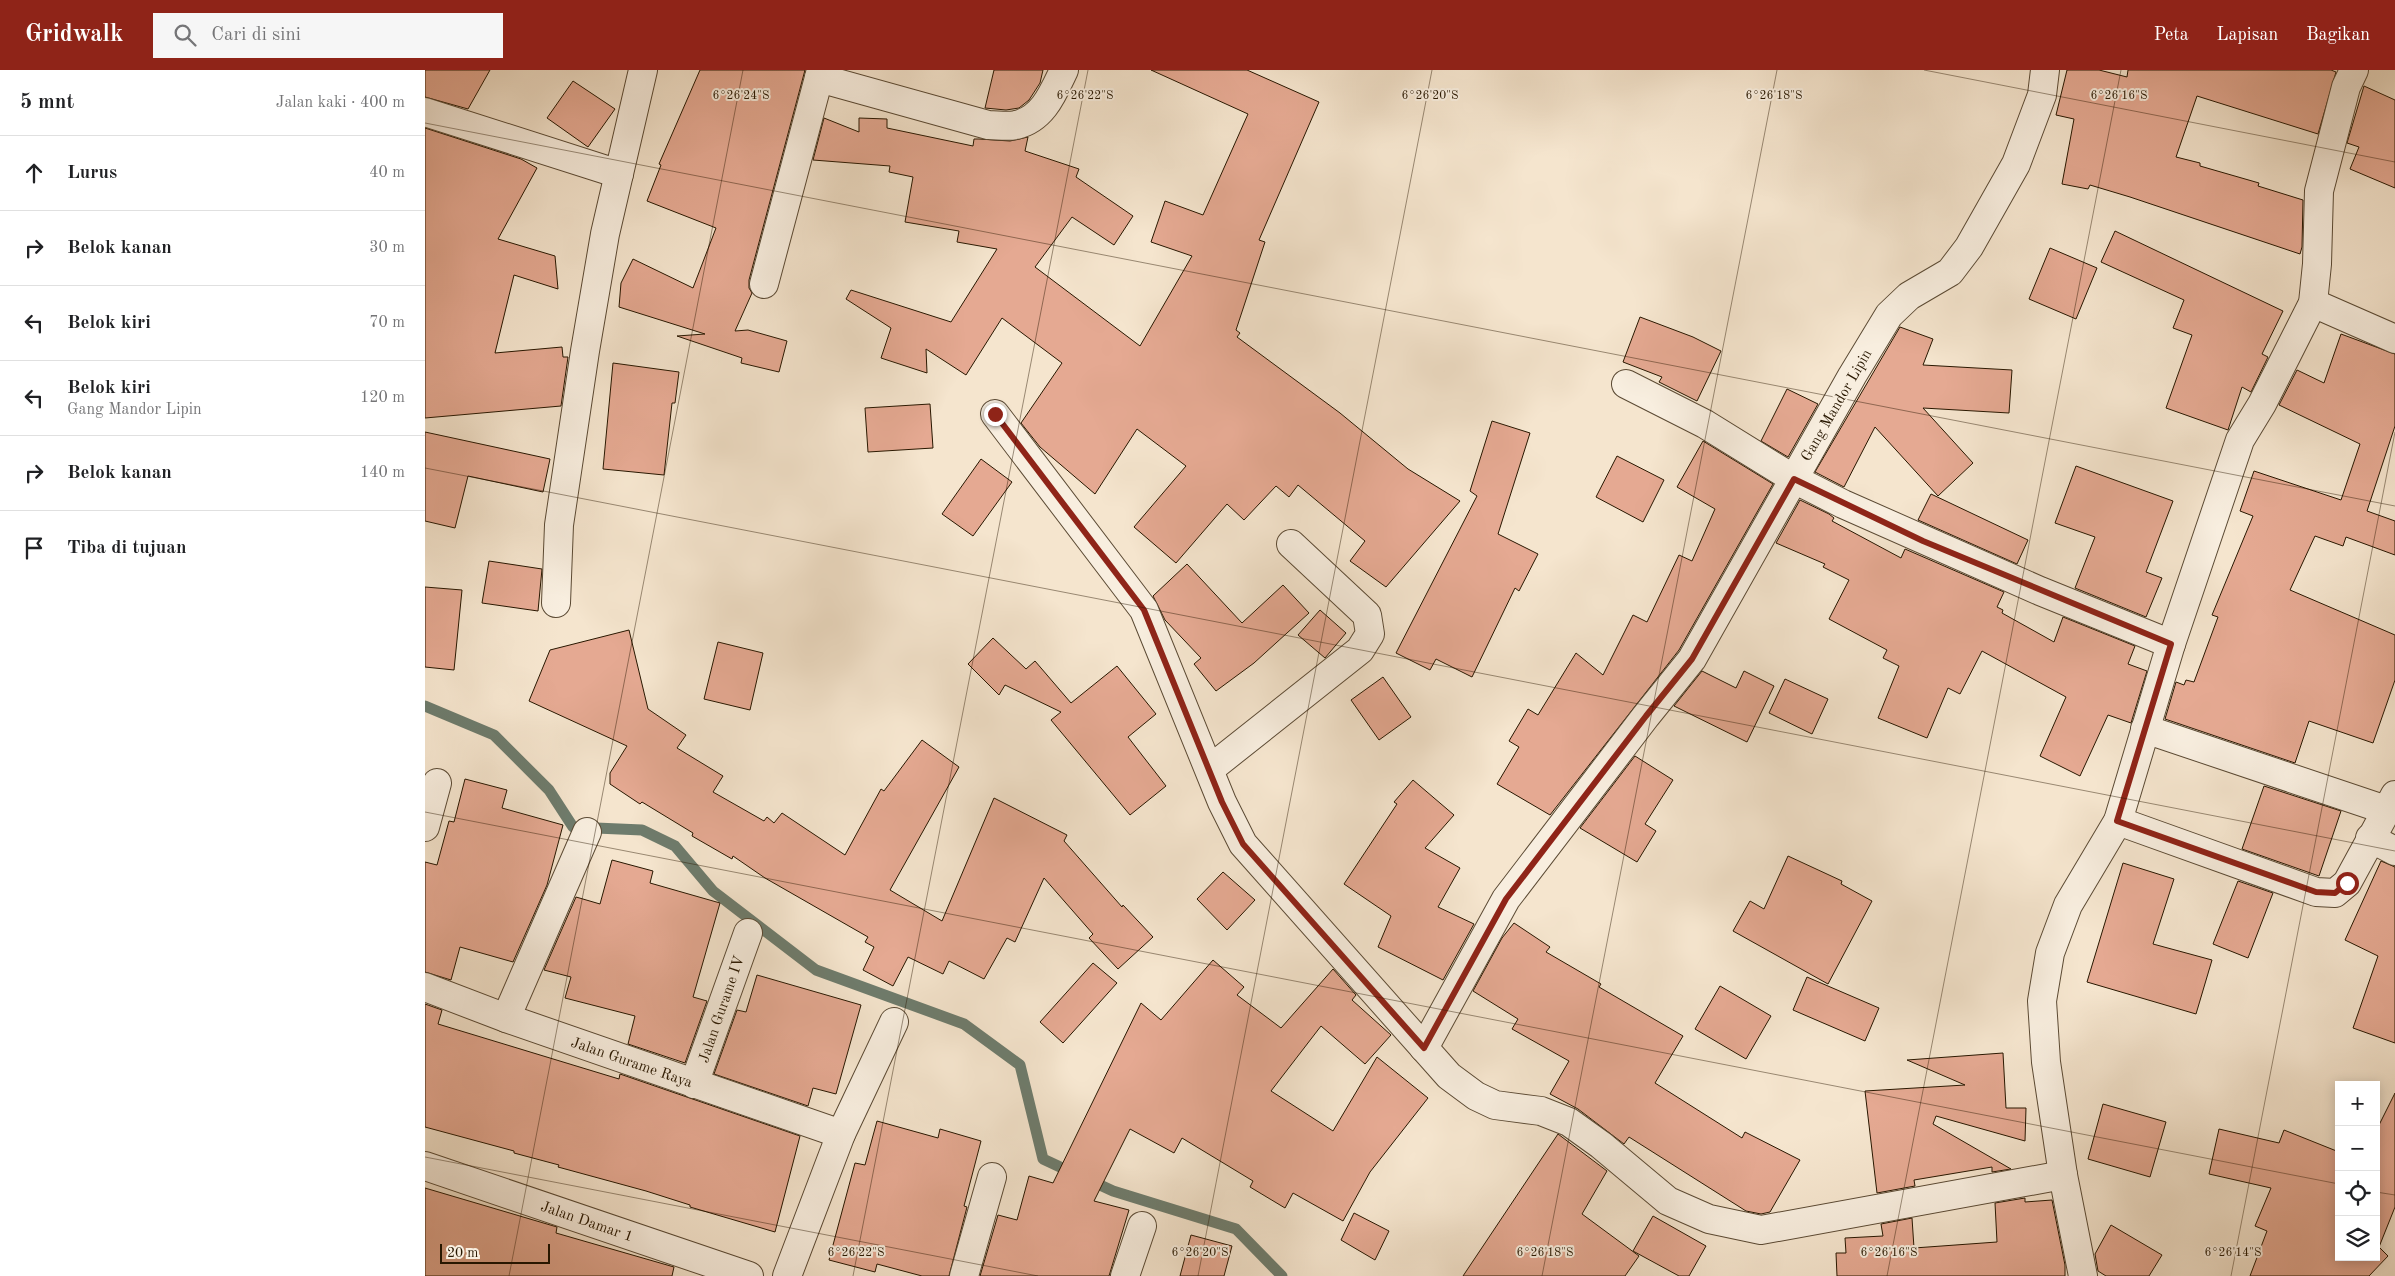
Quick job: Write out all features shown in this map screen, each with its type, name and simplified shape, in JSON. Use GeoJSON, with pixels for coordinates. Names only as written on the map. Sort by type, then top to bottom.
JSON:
{"type":"FeatureCollection","features":[{"type":"Feature","properties":{"kind":"street"},"geometry":{"type":"LineString","coordinates":[[556,603],[559,525],[586,341],[605,234],[643,70]]}},
{"type":"Feature","properties":{"kind":"street"},"geometry":{"type":"LineString","coordinates":[[764,284],[820,74],[988,125],[1015,126],[1037,116],[1053,93],[1064,70]]}},
{"type":"Feature","properties":{"kind":"street","name":"Gang Mandor Lipin"},"geometry":{"type":"LineString","coordinates":[[1424,1048],[1506,899],[1692,659],[1889,315],[1909,296],[1950,272],[1969,247],[2016,164],[2042,94],[2045,70]]}},
{"type":"Feature","properties":{"kind":"street"},"geometry":{"type":"LineString","coordinates":[[2083,1276],[2063,1175],[2046,1062],[2042,1001],[2050,953],[2068,905],[2117,821],[2171,644],[2240,440],[2262,404],[2313,303],[2317,264],[2319,191],[2346,87],[2354,70]]}},
{"type":"Feature","properties":{"kind":"street"},"geometry":{"type":"LineString","coordinates":[[425,112],[619,174]]}},
{"type":"Feature","properties":{"kind":"street"},"geometry":{"type":"LineString","coordinates":[[2313,303],[2395,339]]}},
{"type":"Feature","properties":{"kind":"street"},"geometry":{"type":"LineString","coordinates":[[1626,384],[1705,424],[1794,479],[1923,541],[2171,644]]}},
{"type":"Feature","properties":{"kind":"street"},"geometry":{"type":"LineString","coordinates":[[995,414],[1144,610],[1222,802],[1243,844],[1449,1076],[1476,1096],[1495,1105],[1541,1111],[1569,1122],[1601,1145],[1668,1201],[1709,1219],[1761,1230],[2063,1175]]}},
{"type":"Feature","properties":{"kind":"street"},"geometry":{"type":"LineString","coordinates":[[1210,769],[1360,650],[1370,634],[1367,615],[1291,544]]}},
{"type":"Feature","properties":{"kind":"street"},"geometry":{"type":"LineString","coordinates":[[2117,821],[2316,892],[2335,893],[2347,883],[2391,802],[2145,729]]}},
{"type":"Feature","properties":{"kind":"street"},"geometry":{"type":"LineString","coordinates":[[425,827],[437,783]]}},
{"type":"Feature","properties":{"kind":"street"},"geometry":{"type":"LineString","coordinates":[[506,1018],[587,832]]}},
{"type":"Feature","properties":{"kind":"street"},"geometry":{"type":"LineString","coordinates":[[2370,838],[2395,851]]}},
{"type":"Feature","properties":{"kind":"street","name":"Jalan Gurame IV"},"geometry":{"type":"LineString","coordinates":[[694,1084],[748,933]]}},
{"type":"Feature","properties":{"kind":"street","name":"Jalan Gurame Raya"},"geometry":{"type":"LineString","coordinates":[[425,987],[506,1018],[841,1134]]}},
{"type":"Feature","properties":{"kind":"street"},"geometry":{"type":"LineString","coordinates":[[787,1276],[841,1134],[894,1022]]}},
{"type":"Feature","properties":{"kind":"street","name":"Jalan Damar 1"},"geometry":{"type":"LineString","coordinates":[[425,1166],[749,1276]]}},
{"type":"Feature","properties":{"kind":"street"},"geometry":{"type":"LineString","coordinates":[[964,1276],[992,1177]]}},
{"type":"Feature","properties":{"kind":"street"},"geometry":{"type":"LineString","coordinates":[[1125,1276],[1142,1226]]}},
{"type":"Feature","properties":{"kind":"building"},"geometry":{"type":"Polygon","coordinates":[[[425,70],[490,70],[468,109],[425,97],[425,70]]]}},
{"type":"Feature","properties":{"kind":"building"},"geometry":{"type":"Polygon","coordinates":[[[700,70],[805,70],[749,280],[749,288],[752,293],[735,331],[748,330],[787,341],[779,372],[741,363],[742,358],[677,336],[705,334],[619,307],[621,283],[633,259],[693,288],[716,228],[647,201],[661,165],[659,164],[700,70]]]}},
{"type":"Feature","properties":{"kind":"building"},"geometry":{"type":"Polygon","coordinates":[[[994,70],[1043,70],[1040,83],[1029,100],[1019,108],[1006,110],[985,108],[994,70]]]}},
{"type":"Feature","properties":{"kind":"building"},"geometry":{"type":"Polygon","coordinates":[[[1151,70],[1247,70],[1319,102],[1259,240],[1265,242],[1236,330],[1240,333],[1237,337],[1340,413],[1408,469],[1460,501],[1386,587],[1350,561],[1365,541],[1298,485],[1289,497],[1276,486],[1244,520],[1227,504],[1176,563],[1134,527],[1186,466],[1137,429],[1095,494],[1040,447],[1021,423],[1062,363],[1002,318],[966,375],[926,349],[927,373],[881,358],[891,328],[846,299],[851,290],[951,322],[997,249],[957,242],[959,231],[905,222],[913,177],[889,172],[890,166],[813,160],[824,118],[859,132],[859,118],[887,119],[887,128],[973,146],[974,139],[1010,141],[1028,137],[1025,151],[1079,169],[1076,177],[1133,216],[1114,245],[1072,217],[1035,267],[1140,346],[1192,256],[1151,242],[1165,201],[1203,215],[1248,114],[1151,70]]]}},
{"type":"Feature","properties":{"kind":"building"},"geometry":{"type":"Polygon","coordinates":[[[2067,70],[2099,70],[2127,77],[2128,70],[2331,70],[2336,72],[2318,134],[2197,96],[2176,157],[2200,163],[2200,166],[2259,183],[2258,186],[2303,200],[2302,247],[2300,254],[2090,185],[2088,189],[2062,184],[2074,119],[2056,115],[2067,70]]]}},
{"type":"Feature","properties":{"kind":"building"},"geometry":{"type":"Polygon","coordinates":[[[573,81],[615,109],[588,147],[547,118],[573,81]]]}},
{"type":"Feature","properties":{"kind":"building"},"geometry":{"type":"Polygon","coordinates":[[[2364,86],[2395,100],[2395,188],[2350,169],[2359,147],[2347,143],[2364,86]]]}},
{"type":"Feature","properties":{"kind":"building"},"geometry":{"type":"Polygon","coordinates":[[[425,128],[521,159],[537,168],[498,239],[555,256],[558,289],[514,275],[495,353],[562,347],[563,357],[568,357],[561,406],[425,418],[425,128]]]}},
{"type":"Feature","properties":{"kind":"building"},"geometry":{"type":"Polygon","coordinates":[[[2115,231],[2283,311],[2262,354],[2268,357],[2251,392],[2242,387],[2228,430],[2166,408],[2192,335],[2173,328],[2184,300],[2101,262],[2115,231]]]}},
{"type":"Feature","properties":{"kind":"building"},"geometry":{"type":"Polygon","coordinates":[[[2050,248],[2097,268],[2076,319],[2029,299],[2050,248]]]}},
{"type":"Feature","properties":{"kind":"building"},"geometry":{"type":"Polygon","coordinates":[[[1640,317],[1693,337],[1721,351],[1697,401],[1659,382],[1662,377],[1623,362],[1640,317]]]}},
{"type":"Feature","properties":{"kind":"building"},"geometry":{"type":"Polygon","coordinates":[[[1900,327],[1933,339],[1923,365],[2012,370],[2009,413],[1923,408],[1973,463],[1938,496],[1875,427],[1844,487],[1815,472],[1900,327]]]}},
{"type":"Feature","properties":{"kind":"building"},"geometry":{"type":"Polygon","coordinates":[[[2341,334],[2395,354],[2395,426],[2367,511],[2395,521],[2395,555],[2346,537],[2343,546],[2315,536],[2290,590],[2395,635],[2395,680],[2373,743],[2309,721],[2295,763],[2165,719],[2176,682],[2184,685],[2186,680],[2194,682],[2218,617],[2212,615],[2253,516],[2240,511],[2254,471],[2341,500],[2360,444],[2279,405],[2297,370],[2324,383],[2341,334]]]}},
{"type":"Feature","properties":{"kind":"building"},"geometry":{"type":"Polygon","coordinates":[[[613,363],[679,372],[675,403],[672,403],[664,475],[603,469],[613,363]]]}},
{"type":"Feature","properties":{"kind":"building"},"geometry":{"type":"Polygon","coordinates":[[[1787,389],[1818,404],[1788,457],[1761,441],[1787,389]]]}},
{"type":"Feature","properties":{"kind":"building"},"geometry":{"type":"Polygon","coordinates":[[[930,404],[933,448],[868,452],[865,408],[930,404]]]}},
{"type":"Feature","properties":{"kind":"building"},"geometry":{"type":"Polygon","coordinates":[[[1492,421],[1530,433],[1498,534],[1538,554],[1519,591],[1515,588],[1472,677],[1436,659],[1430,670],[1396,653],[1477,496],[1470,491],[1492,421]]]}},
{"type":"Feature","properties":{"kind":"building"},"geometry":{"type":"Polygon","coordinates":[[[425,432],[550,459],[543,492],[468,476],[455,528],[425,521],[425,432]]]}},
{"type":"Feature","properties":{"kind":"building"},"geometry":{"type":"Polygon","coordinates":[[[1703,441],[1773,484],[1679,650],[1550,815],[1497,784],[1519,747],[1509,741],[1528,709],[1538,715],[1576,653],[1603,675],[1633,615],[1647,622],[1679,555],[1692,561],[1715,509],[1677,487],[1703,441]]]}},
{"type":"Feature","properties":{"kind":"building"},"geometry":{"type":"Polygon","coordinates":[[[1617,456],[1664,480],[1643,522],[1596,497],[1617,456]]]}},
{"type":"Feature","properties":{"kind":"building"},"geometry":{"type":"Polygon","coordinates":[[[981,459],[1012,482],[973,536],[942,514],[981,459]]]}},
{"type":"Feature","properties":{"kind":"building"},"geometry":{"type":"Polygon","coordinates":[[[2076,466],[2173,501],[2146,572],[2162,578],[2146,617],[2075,588],[2095,537],[2055,523],[2076,466]]]}},
{"type":"Feature","properties":{"kind":"building"},"geometry":{"type":"Polygon","coordinates":[[[1931,494],[2028,540],[2017,564],[1918,520],[1931,494]]]}},
{"type":"Feature","properties":{"kind":"building"},"geometry":{"type":"Polygon","coordinates":[[[1800,500],[1829,514],[1834,518],[1832,521],[1901,558],[1905,549],[2004,592],[1997,607],[2003,610],[2002,613],[2054,642],[2063,617],[2135,646],[2128,664],[2147,671],[2131,723],[2108,715],[2080,776],[2040,756],[2066,697],[1982,651],[1960,694],[1948,688],[1927,738],[1878,718],[1899,666],[1883,658],[1887,650],[1829,619],[1849,580],[1823,567],[1825,564],[1776,543],[1800,500]]]}},
{"type":"Feature","properties":{"kind":"building"},"geometry":{"type":"Polygon","coordinates":[[[489,561],[542,569],[538,611],[482,603],[489,561]]]}},
{"type":"Feature","properties":{"kind":"building"},"geometry":{"type":"Polygon","coordinates":[[[1187,564],[1242,623],[1283,585],[1309,613],[1254,663],[1216,691],[1194,664],[1201,658],[1165,620],[1153,596],[1187,564]]]}},
{"type":"Feature","properties":{"kind":"building"},"geometry":{"type":"Polygon","coordinates":[[[425,587],[462,590],[454,670],[425,667],[425,587]]]}},
{"type":"Feature","properties":{"kind":"building"},"geometry":{"type":"Polygon","coordinates":[[[1320,610],[1346,633],[1325,658],[1298,635],[1320,610]]]}},
{"type":"Feature","properties":{"kind":"building"},"geometry":{"type":"Polygon","coordinates":[[[629,630],[648,709],[686,735],[677,748],[723,776],[713,792],[764,821],[767,817],[774,823],[782,813],[845,855],[881,789],[884,791],[922,740],[959,767],[890,890],[942,921],[994,798],[1067,835],[1064,841],[1122,907],[1123,905],[1153,937],[1118,969],[1089,938],[1093,934],[1044,878],[1015,942],[1007,938],[984,979],[949,961],[943,974],[908,957],[893,986],[863,970],[874,947],[865,942],[868,937],[765,878],[733,856],[732,859],[692,836],[693,833],[642,802],[640,804],[610,784],[610,773],[627,746],[529,701],[550,650],[629,630]]]}},
{"type":"Feature","properties":{"kind":"building"},"geometry":{"type":"Polygon","coordinates":[[[993,638],[1026,669],[1035,661],[1071,703],[1117,666],[1156,714],[1128,737],[1166,786],[1130,815],[1051,720],[1061,712],[1005,685],[999,695],[968,664],[993,638]]]}},
{"type":"Feature","properties":{"kind":"building"},"geometry":{"type":"Polygon","coordinates":[[[718,642],[763,653],[750,710],[704,699],[718,642]]]}},
{"type":"Feature","properties":{"kind":"building"},"geometry":{"type":"Polygon","coordinates":[[[1702,671],[1736,688],[1744,671],[1774,686],[1747,742],[1674,706],[1702,671]]]}},
{"type":"Feature","properties":{"kind":"building"},"geometry":{"type":"Polygon","coordinates":[[[1383,677],[1411,717],[1379,740],[1351,700],[1383,677]]]}},
{"type":"Feature","properties":{"kind":"building"},"geometry":{"type":"Polygon","coordinates":[[[1785,679],[1828,699],[1812,734],[1769,713],[1785,679]]]}},
{"type":"Feature","properties":{"kind":"building"},"geometry":{"type":"Polygon","coordinates":[[[1635,756],[1673,780],[1645,824],[1656,831],[1637,862],[1580,828],[1635,756]]]}},
{"type":"Feature","properties":{"kind":"building"},"geometry":{"type":"Polygon","coordinates":[[[465,779],[507,790],[502,808],[563,825],[547,885],[513,962],[460,947],[451,980],[425,972],[425,862],[437,865],[449,821],[454,822],[465,779]]]}},
{"type":"Feature","properties":{"kind":"building"},"geometry":{"type":"Polygon","coordinates":[[[1413,780],[1454,815],[1425,848],[1460,868],[1438,907],[1474,924],[1443,980],[1378,947],[1391,916],[1344,884],[1397,804],[1394,802],[1413,780]]]}},
{"type":"Feature","properties":{"kind":"building"},"geometry":{"type":"Polygon","coordinates":[[[2264,786],[2341,811],[2319,876],[2242,849],[2264,786]]]}},
{"type":"Feature","properties":{"kind":"building"},"geometry":{"type":"Polygon","coordinates":[[[1788,856],[1842,881],[1841,884],[1872,901],[1828,984],[1733,931],[1750,901],[1764,909],[1788,856]]]}},
{"type":"Feature","properties":{"kind":"building"},"geometry":{"type":"Polygon","coordinates":[[[612,860],[653,871],[650,883],[720,903],[693,997],[707,1001],[685,1063],[628,1044],[635,1016],[565,998],[571,977],[544,970],[576,897],[600,904],[612,860]]]}},
{"type":"Feature","properties":{"kind":"building"},"geometry":{"type":"Polygon","coordinates":[[[2381,861],[2395,867],[2395,1043],[2353,1028],[2378,956],[2345,940],[2381,861]]]}},
{"type":"Feature","properties":{"kind":"building"},"geometry":{"type":"Polygon","coordinates":[[[2123,863],[2174,879],[2153,944],[2212,960],[2196,1014],[2087,982],[2123,863]]]}},
{"type":"Feature","properties":{"kind":"building"},"geometry":{"type":"Polygon","coordinates":[[[1223,872],[1255,900],[1227,930],[1197,899],[1223,872]]]}},
{"type":"Feature","properties":{"kind":"building"},"geometry":{"type":"Polygon","coordinates":[[[2238,881],[2273,893],[2248,958],[2213,944],[2238,881]]]}},
{"type":"Feature","properties":{"kind":"building"},"geometry":{"type":"Polygon","coordinates":[[[1514,923],[1550,947],[1546,952],[1601,984],[1599,987],[1683,1036],[1655,1083],[1742,1138],[1745,1132],[1800,1160],[1770,1212],[1761,1214],[1746,1211],[1629,1137],[1624,1144],[1578,1109],[1550,1094],[1569,1061],[1512,1029],[1518,1019],[1473,991],[1502,938],[1514,923]]]}},
{"type":"Feature","properties":{"kind":"building"},"geometry":{"type":"Polygon","coordinates":[[[1213,960],[1244,987],[1237,995],[1281,1028],[1333,969],[1356,995],[1352,1000],[1391,1035],[1365,1064],[1321,1026],[1271,1091],[1333,1131],[1377,1057],[1428,1098],[1370,1172],[1343,1221],[1293,1193],[1285,1208],[1250,1187],[1253,1181],[1182,1138],[1174,1153],[1130,1129],[1094,1201],[1129,1210],[1109,1276],[980,1276],[998,1215],[1017,1220],[1029,1176],[1053,1183],[1141,1003],[1161,1020],[1213,960]]]}},
{"type":"Feature","properties":{"kind":"building"},"geometry":{"type":"Polygon","coordinates":[[[1093,963],[1117,983],[1063,1043],[1040,1022],[1093,963]]]}},
{"type":"Feature","properties":{"kind":"building"},"geometry":{"type":"Polygon","coordinates":[[[757,975],[861,1005],[836,1094],[813,1088],[808,1106],[714,1074],[737,1010],[746,1012],[757,975]]]}},
{"type":"Feature","properties":{"kind":"building"},"geometry":{"type":"Polygon","coordinates":[[[1807,977],[1879,1008],[1865,1041],[1793,1010],[1807,977]]]}},
{"type":"Feature","properties":{"kind":"building"},"geometry":{"type":"Polygon","coordinates":[[[1720,986],[1771,1016],[1746,1059],[1695,1029],[1720,986]]]}},
{"type":"Feature","properties":{"kind":"building"},"geometry":{"type":"Polygon","coordinates":[[[425,1004],[442,1010],[438,1024],[619,1079],[620,1074],[800,1136],[775,1232],[690,1207],[690,1205],[646,1191],[558,1167],[559,1165],[514,1153],[514,1151],[425,1127],[425,1004]]]}},
{"type":"Feature","properties":{"kind":"building"},"geometry":{"type":"Polygon","coordinates":[[[2003,1053],[2006,1108],[2026,1108],[2025,1141],[1936,1116],[1933,1124],[2011,1169],[1992,1172],[1992,1167],[1914,1180],[1915,1186],[1877,1193],[1865,1091],[1965,1085],[1907,1060],[2003,1053]]]}},
{"type":"Feature","properties":{"kind":"building"},"geometry":{"type":"Polygon","coordinates":[[[2395,1093],[2395,1207],[2380,1244],[2380,1126],[2395,1093]]]}},
{"type":"Feature","properties":{"kind":"building"},"geometry":{"type":"Polygon","coordinates":[[[2103,1104],[2166,1122],[2150,1177],[2088,1159],[2103,1104]]]}},
{"type":"Feature","properties":{"kind":"building"},"geometry":{"type":"Polygon","coordinates":[[[877,1121],[938,1138],[940,1129],[981,1141],[964,1206],[967,1207],[949,1276],[922,1276],[877,1264],[875,1272],[829,1260],[855,1163],[865,1165],[877,1121]]]}},
{"type":"Feature","properties":{"kind":"building"},"geometry":{"type":"Polygon","coordinates":[[[2219,1129],[2279,1143],[2284,1130],[2335,1150],[2335,1261],[2380,1261],[2380,1248],[2388,1256],[2369,1276],[2250,1276],[2267,1231],[2255,1226],[2271,1188],[2209,1174],[2219,1129]]]}},
{"type":"Feature","properties":{"kind":"building"},"geometry":{"type":"Polygon","coordinates":[[[1558,1134],[1607,1171],[1582,1214],[1639,1256],[1625,1276],[1463,1276],[1558,1134]]]}},
{"type":"Feature","properties":{"kind":"building"},"geometry":{"type":"Polygon","coordinates":[[[425,1188],[557,1227],[556,1233],[674,1267],[672,1276],[425,1276],[425,1188]]]}},
{"type":"Feature","properties":{"kind":"building"},"geometry":{"type":"Polygon","coordinates":[[[2025,1198],[2025,1202],[2052,1200],[2065,1265],[2065,1276],[1837,1276],[1836,1253],[1846,1253],[1845,1238],[1883,1236],[1881,1224],[1912,1218],[1914,1248],[1997,1242],[1995,1203],[2025,1198]]]}},
{"type":"Feature","properties":{"kind":"building"},"geometry":{"type":"Polygon","coordinates":[[[1354,1213],[1389,1231],[1375,1260],[1341,1240],[1354,1213]]]}},
{"type":"Feature","properties":{"kind":"building"},"geometry":{"type":"Polygon","coordinates":[[[1653,1216],[1706,1246],[1689,1276],[1679,1276],[1633,1251],[1653,1216]]]}},
{"type":"Feature","properties":{"kind":"building"},"geometry":{"type":"Polygon","coordinates":[[[2111,1225],[2162,1255],[2149,1276],[2106,1276],[2098,1271],[2095,1254],[2111,1225]]]}},
{"type":"Feature","properties":{"kind":"building"},"geometry":{"type":"Polygon","coordinates":[[[1191,1235],[1232,1246],[1224,1276],[1180,1276],[1191,1235]]]}},
{"type":"Feature","properties":{"kind":"waterway"},"geometry":{"type":"LineString","coordinates":[[425,706],[494,735],[549,790],[573,827],[642,830],[675,846],[713,891],[816,970],[964,1024],[1020,1065],[1043,1159],[1073,1173]]}},
{"type":"Feature","properties":{"kind":"waterway"},"geometry":{"type":"LineString","coordinates":[[1087,1179],[1113,1191],[1236,1229],[1282,1276]]}},
{"type":"Feature","properties":{"kind":"route"},"geometry":{"type":"LineString","coordinates":[[995,414],[1144,610],[1167,662],[1222,802],[1243,844],[1424,1048],[1449,1006],[1506,899],[1692,659],[1794,479],[1923,541],[2171,644],[2117,821],[2316,892],[2335,893],[2347,883]]}}]}
